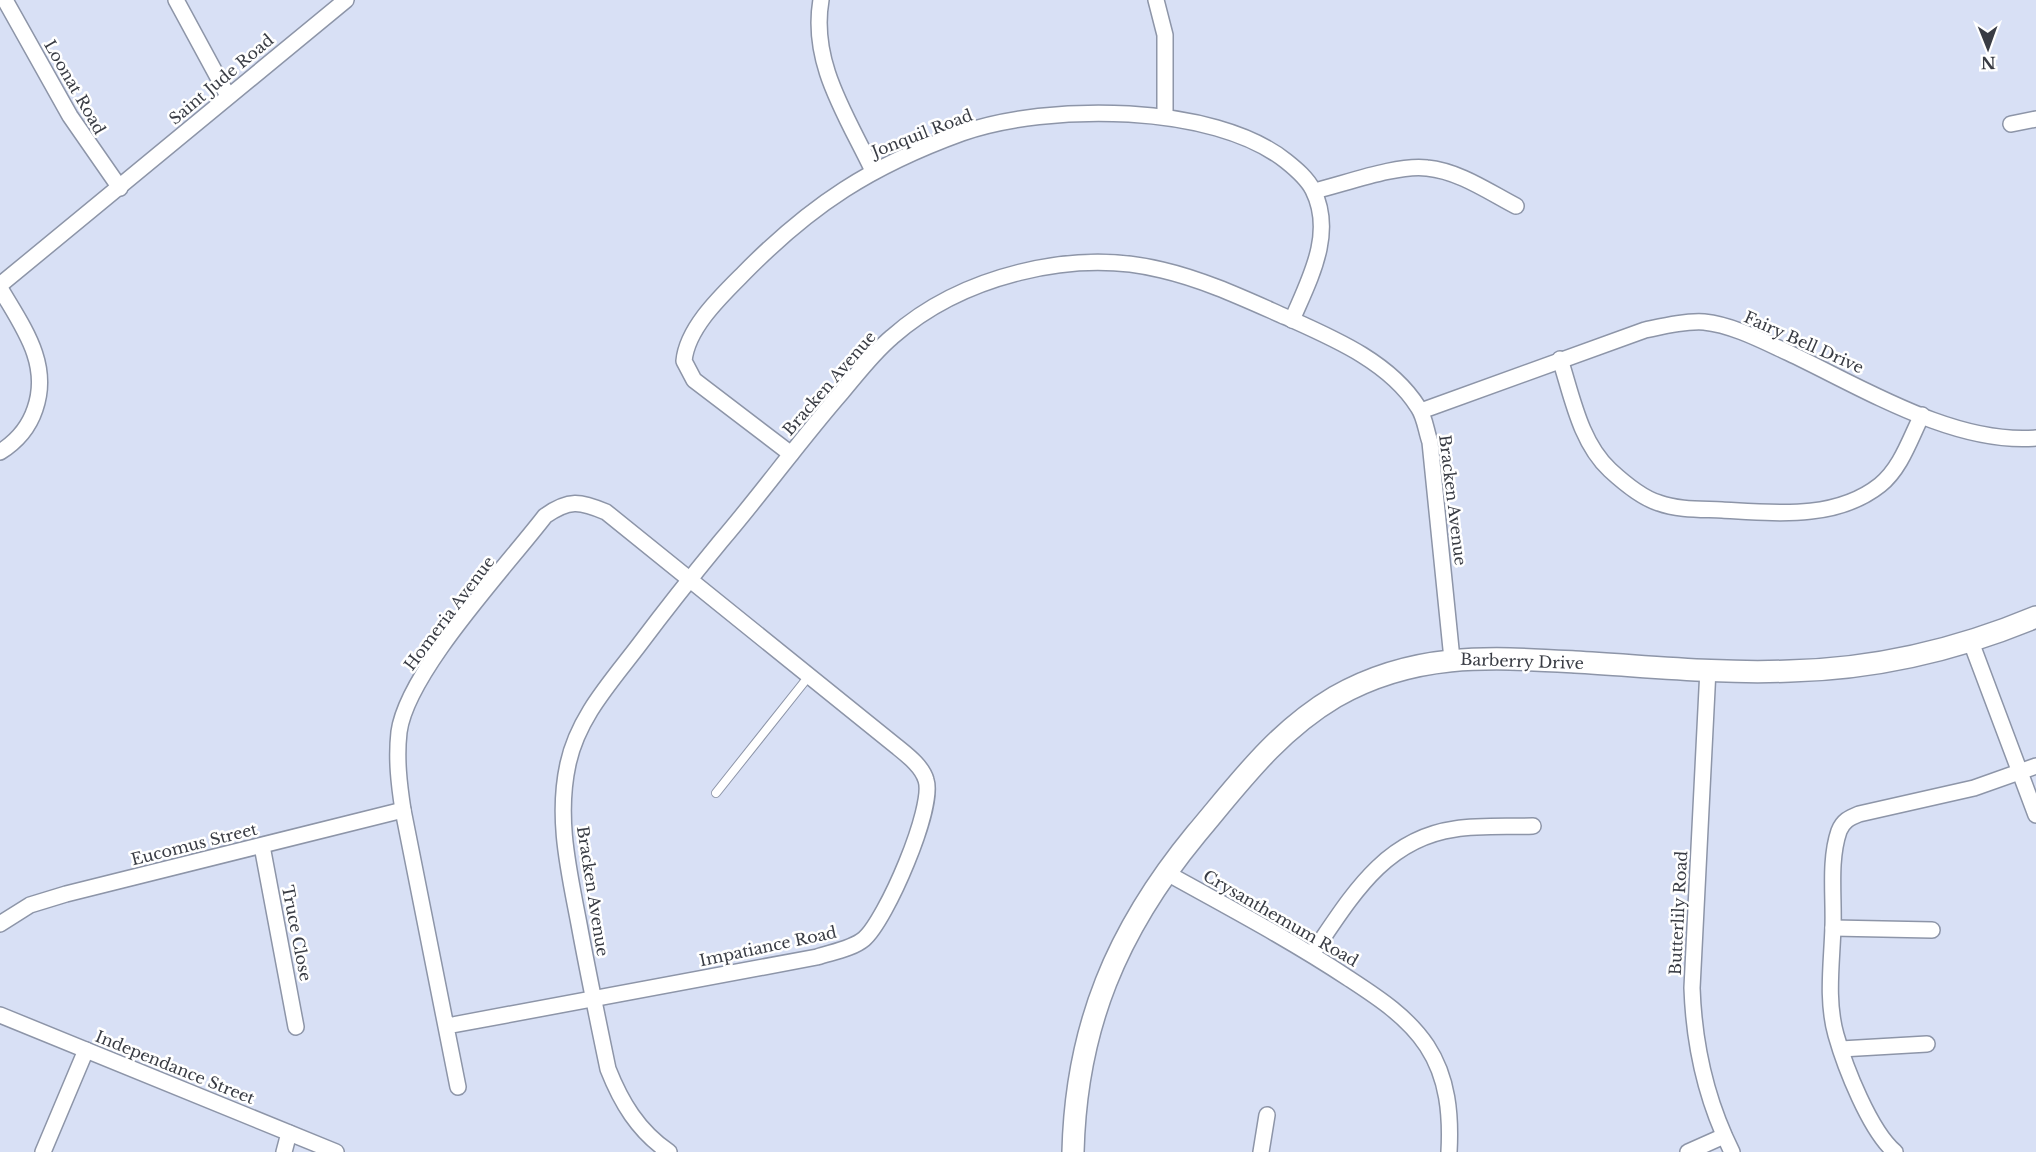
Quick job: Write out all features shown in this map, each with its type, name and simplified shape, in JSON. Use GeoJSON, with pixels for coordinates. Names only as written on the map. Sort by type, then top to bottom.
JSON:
{"type":"FeatureCollection","features":[{"type":"Feature","properties":{"kind":"street","name":"Loonat Road"},"geometry":{"type":"LineString","coordinates":[[5,0],[70,116],[120,188]]}},
{"type":"Feature","properties":{"kind":"street"},"geometry":{"type":"LineString","coordinates":[[176,0],[228,96]]}},
{"type":"Feature","properties":{"kind":"street","name":"Saint Jude Road"},"geometry":{"type":"LineString","coordinates":[[0,286],[346,0]]}},
{"type":"Feature","properties":{"kind":"street"},"geometry":{"type":"LineString","coordinates":[[821,0],[818,36],[827,75],[873,171]]}},
{"type":"Feature","properties":{"kind":"street"},"geometry":{"type":"LineString","coordinates":[[1156,0],[1165,35],[1165,117]]}},
{"type":"Feature","properties":{"kind":"street","name":"Jonquil Road"},"geometry":{"type":"LineString","coordinates":[[791,454],[694,380],[684,362],[685,352],[703,320],[733,284],[784,233],[851,183],[873,171],[965,132],[1033,117],[1115,113],[1165,117],[1230,131],[1272,150],[1301,173],[1314,191]]}},
{"type":"Feature","properties":{"kind":"street"},"geometry":{"type":"LineString","coordinates":[[2011,124],[2036,119]]}},
{"type":"Feature","properties":{"kind":"street"},"geometry":{"type":"LineString","coordinates":[[1292,320],[1316,262],[1321,238],[1314,191],[1410,168],[1426,167],[1467,180],[1516,206]]}},
{"type":"Feature","properties":{"kind":"street","name":"Bracken Avenue"},"geometry":{"type":"LineString","coordinates":[[669,1152],[631,1115],[620,1100],[608,1069],[563,839],[563,792],[569,762],[585,717],[689,580],[860,371],[893,336],[922,314],[955,297],[1004,278],[1047,267],[1128,264],[1160,269],[1209,284],[1292,320],[1375,363],[1407,392],[1421,411],[1430,442],[1452,659]]}},
{"type":"Feature","properties":{"kind":"street"},"geometry":{"type":"LineString","coordinates":[[0,286],[34,348],[41,374],[40,394],[32,419],[23,433],[0,452]]}},
{"type":"Feature","properties":{"kind":"street","name":"Fairy Bell Drive"},"geometry":{"type":"LineString","coordinates":[[1421,411],[1645,330],[1681,323],[1705,322],[1749,334],[1922,415],[1967,430],[2004,437],[2036,438]]}},
{"type":"Feature","properties":{"kind":"street"},"geometry":{"type":"LineString","coordinates":[[1560,359],[1588,443],[1609,469],[1639,492],[1661,504],[1786,514],[1825,509],[1857,499],[1881,485],[1897,467],[1922,415]]}},
{"type":"Feature","properties":{"kind":"street","name":"Homeria Avenue"},"geometry":{"type":"LineString","coordinates":[[458,1087],[403,810],[398,771],[399,731],[408,700],[447,639],[545,516],[560,505],[585,503],[606,512],[689,580]]}},
{"type":"Feature","properties":{"kind":"street","name":"Impatiance Road"},"geometry":{"type":"LineString","coordinates":[[447,1026],[817,957],[858,943],[880,921],[923,818],[928,796],[927,780],[919,768],[896,746],[689,580]]}},
{"type":"Feature","properties":{"kind":"street","name":"Barberry Drive"},"geometry":{"type":"LineString","coordinates":[[1073,1152],[1080,1071],[1094,1012],[1130,928],[1165,872],[1256,760],[1305,717],[1337,696],[1373,680],[1452,659],[1517,659],[1788,672],[1843,668],[1913,657],[1971,642],[2036,617]]}},
{"type":"Feature","properties":{"kind":"street"},"geometry":{"type":"LineString","coordinates":[[1971,642],[2036,815]]}},
{"type":"Feature","properties":{"kind":"street","name":"Butterlily Road"},"geometry":{"type":"LineString","coordinates":[[1708,669],[1692,997],[1695,1039],[1703,1075],[1714,1115],[1732,1152]]}},
{"type":"Feature","properties":{"kind":"street"},"geometry":{"type":"LineString","coordinates":[[1895,1152],[1888,1146],[1864,1109],[1841,1048],[1830,1006],[1834,860],[1839,831],[1846,819],[1859,814],[1974,788],[2036,766]]}},
{"type":"Feature","properties":{"kind":"street","name":"Eucomus Street"},"geometry":{"type":"LineString","coordinates":[[0,924],[30,905],[66,894],[403,810]]}},
{"type":"Feature","properties":{"kind":"street"},"geometry":{"type":"LineString","coordinates":[[1312,954],[1363,880],[1408,843],[1429,834],[1456,829],[1533,826]]}},
{"type":"Feature","properties":{"kind":"street","name":"Truce Close"},"geometry":{"type":"LineString","coordinates":[[262,846],[296,1027]]}},
{"type":"Feature","properties":{"kind":"street","name":"Crysanthemum Road"},"geometry":{"type":"LineString","coordinates":[[1165,872],[1312,954],[1386,1004],[1414,1029],[1428,1048],[1443,1080],[1448,1100],[1449,1152]]}},
{"type":"Feature","properties":{"kind":"street"},"geometry":{"type":"LineString","coordinates":[[1833,928],[1932,930]]}},
{"type":"Feature","properties":{"kind":"street","name":"Independance Street"},"geometry":{"type":"LineString","coordinates":[[0,1015],[336,1152]]}},
{"type":"Feature","properties":{"kind":"street"},"geometry":{"type":"LineString","coordinates":[[1841,1048],[1927,1044]]}},
{"type":"Feature","properties":{"kind":"street"},"geometry":{"type":"LineString","coordinates":[[43,1152],[86,1050]]}},
{"type":"Feature","properties":{"kind":"street"},"geometry":{"type":"LineString","coordinates":[[1261,1152],[1268,1115]]}},
{"type":"Feature","properties":{"kind":"street"},"geometry":{"type":"LineString","coordinates":[[284,1152],[289,1133]]}},
{"type":"Feature","properties":{"kind":"street"},"geometry":{"type":"LineString","coordinates":[[1688,1152],[1724,1136]]}},
{"type":"Feature","properties":{"kind":"lane"},"geometry":{"type":"LineString","coordinates":[[716,792],[809,676]]}}]}
